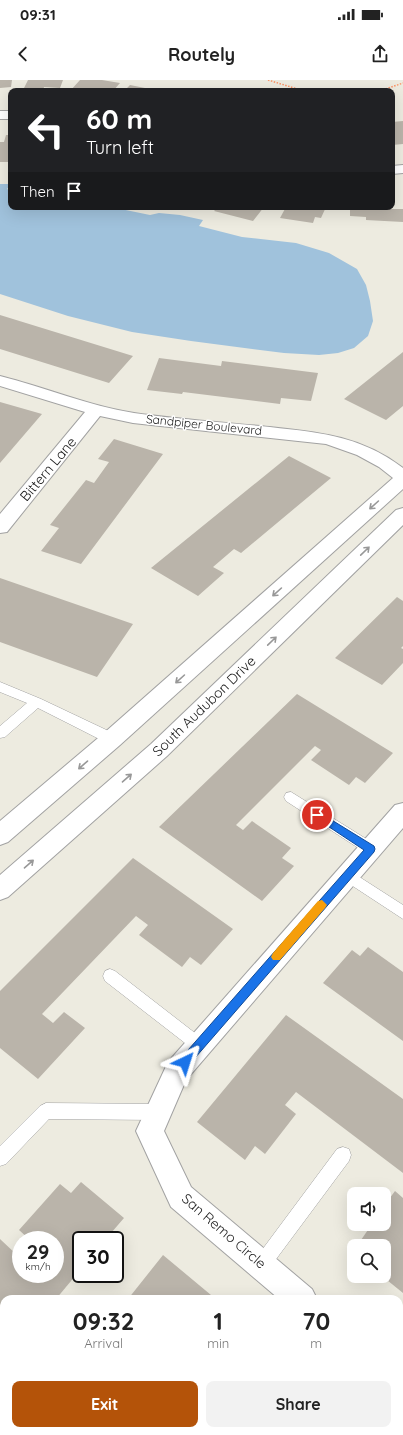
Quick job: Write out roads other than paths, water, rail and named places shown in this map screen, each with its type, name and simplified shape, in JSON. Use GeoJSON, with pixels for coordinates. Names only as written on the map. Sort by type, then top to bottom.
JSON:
{"type":"FeatureCollection","features":[{"type":"Feature","properties":{"kind":"street","name":"Sandpiper Boulevard"},"geometry":{"type":"LineString","coordinates":[[0,381],[96,410],[133,418],[328,439],[363,451],[381,461],[403,478]]}},
{"type":"Feature","properties":{"kind":"street","name":"Bittern Lane"},"geometry":{"type":"LineString","coordinates":[[0,527],[96,410]]}},
{"type":"Feature","properties":{"kind":"street"},"geometry":{"type":"LineString","coordinates":[[0,835],[112,739],[403,478]]}},
{"type":"Feature","properties":{"kind":"street","name":"South Audubon Drive"},"geometry":{"type":"LineString","coordinates":[[0,890],[159,750],[403,514]]}},
{"type":"Feature","properties":{"kind":"street","name":"San Remo Circle"},"geometry":{"type":"LineString","coordinates":[[297,1295],[181,1197],[150,1131],[177,1070],[403,812]]}},
{"type":"Feature","properties":{"kind":"lane"},"geometry":{"type":"LineString","coordinates":[[0,687],[37,702],[112,739]]}},
{"type":"Feature","properties":{"kind":"lane"},"geometry":{"type":"LineString","coordinates":[[0,733],[37,702]]}},
{"type":"Feature","properties":{"kind":"lane"},"geometry":{"type":"LineString","coordinates":[[291,797],[371,849]]}},
{"type":"Feature","properties":{"kind":"lane"},"geometry":{"type":"LineString","coordinates":[[347,875],[403,912]]}},
{"type":"Feature","properties":{"kind":"lane"},"geometry":{"type":"LineString","coordinates":[[110,976],[199,1045]]}},
{"type":"Feature","properties":{"kind":"lane"},"geometry":{"type":"LineString","coordinates":[[0,1158],[46,1111],[159,1112]]}},
{"type":"Feature","properties":{"kind":"lane"},"geometry":{"type":"LineString","coordinates":[[262,1264],[343,1155]]}},
{"type":"Feature","properties":{"kind":"water"},"geometry":{"type":"Polygon","coordinates":[[[0,184],[8,184],[8,210],[126,210],[150,215],[159,213],[180,215],[203,220],[199,226],[242,237],[296,243],[329,253],[357,269],[366,285],[373,321],[368,336],[354,348],[338,353],[319,355],[284,353],[132,332],[68,316],[0,294],[0,184]]]}}]}
